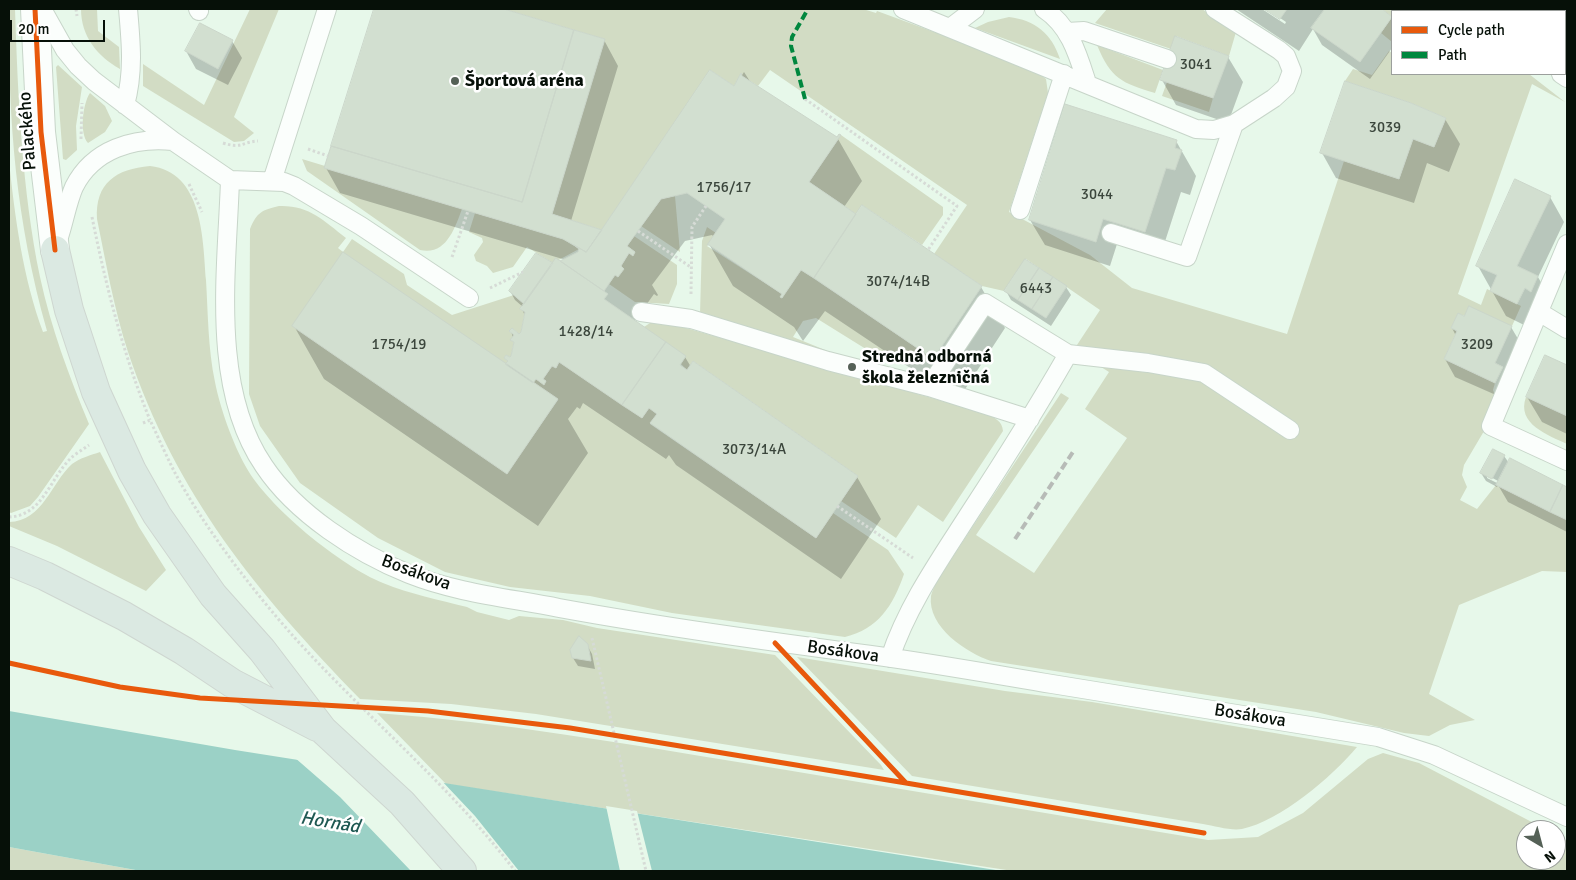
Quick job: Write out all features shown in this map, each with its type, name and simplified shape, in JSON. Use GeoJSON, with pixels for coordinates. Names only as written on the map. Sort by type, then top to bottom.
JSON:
{"type":"FeatureCollection","features":[{"type":"Feature","properties":{"kind":"highway"},"geometry":{"type":"LineString","coordinates":[[55,250],[82,353],[113,433],[132,471],[182,552],[213,595],[262,650],[323,730],[402,803],[462,871]]}},
{"type":"Feature","properties":{"kind":"highway"},"geometry":{"type":"LineString","coordinates":[[9,561],[45,576],[124,616],[184,651],[232,683],[323,730]]}},
{"type":"Feature","properties":{"kind":"street","name":"Palackého"},"geometry":{"type":"LineString","coordinates":[[35,9],[41,132],[55,250]]}},
{"type":"Feature","properties":{"kind":"lane"},"geometry":{"type":"LineString","coordinates":[[42,9],[65,50],[94,81],[173,141],[230,180],[272,181],[294,186],[469,298]]}},
{"type":"Feature","properties":{"kind":"lane"},"geometry":{"type":"LineString","coordinates":[[125,105],[131,84],[128,9]]}},
{"type":"Feature","properties":{"kind":"lane"},"geometry":{"type":"LineString","coordinates":[[272,181],[327,9]]}},
{"type":"Feature","properties":{"kind":"lane"},"geometry":{"type":"LineString","coordinates":[[903,9],[1196,129],[1214,130],[1234,124],[1274,98],[1286,87],[1292,71],[1286,56],[1279,50],[1215,9]]}},
{"type":"Feature","properties":{"kind":"lane"},"geometry":{"type":"LineString","coordinates":[[950,28],[975,9]]}},
{"type":"Feature","properties":{"kind":"lane"},"geometry":{"type":"LineString","coordinates":[[1044,9],[1067,32],[1078,55],[1086,83]]}},
{"type":"Feature","properties":{"kind":"lane"},"geometry":{"type":"LineString","coordinates":[[1067,32],[1084,31],[1167,59]]}},
{"type":"Feature","properties":{"kind":"lane"},"geometry":{"type":"LineString","coordinates":[[1020,210],[1064,74]]}},
{"type":"Feature","properties":{"kind":"lane"},"geometry":{"type":"LineString","coordinates":[[1110,233],[1187,257],[1234,124]]}},
{"type":"Feature","properties":{"kind":"lane"},"geometry":{"type":"LineString","coordinates":[[55,250],[74,188],[84,172],[94,162],[108,152],[134,141],[151,139],[173,141]]}},
{"type":"Feature","properties":{"kind":"lane","name":"Bosákova"},"geometry":{"type":"LineString","coordinates":[[230,180],[226,304],[227,349],[235,398],[244,429],[265,469],[288,495],[342,539],[373,558],[448,587],[598,614],[890,658],[1378,737],[1434,755],[1567,817]]}},
{"type":"Feature","properties":{"kind":"lane"},"geometry":{"type":"LineString","coordinates":[[1567,244],[1491,426],[1567,461]]}},
{"type":"Feature","properties":{"kind":"lane"},"geometry":{"type":"LineString","coordinates":[[929,387],[985,303],[1068,354],[1148,363],[1204,373],[1290,430]]}},
{"type":"Feature","properties":{"kind":"lane"},"geometry":{"type":"LineString","coordinates":[[641,312],[691,319],[828,361],[929,387],[1030,419]]}},
{"type":"Feature","properties":{"kind":"lane"},"geometry":{"type":"LineString","coordinates":[[1539,312],[1567,329]]}},
{"type":"Feature","properties":{"kind":"lane","name":"Bosákova"},"geometry":{"type":"LineString","coordinates":[[890,658],[907,614],[1030,419],[1068,354]]}},
{"type":"Feature","properties":{"kind":"path"},"geometry":{"type":"LineString","coordinates":[[76,9],[78,22]]}},
{"type":"Feature","properties":{"kind":"path"},"geometry":{"type":"LineString","coordinates":[[94,81],[85,93],[80,111],[81,145],[94,162]]}},
{"type":"Feature","properties":{"kind":"path"},"geometry":{"type":"LineString","coordinates":[[804,99],[956,206],[928,250]]}},
{"type":"Feature","properties":{"kind":"path"},"geometry":{"type":"LineString","coordinates":[[216,139],[233,146],[244,146],[254,141],[285,143]]}},
{"type":"Feature","properties":{"kind":"path"},"geometry":{"type":"LineString","coordinates":[[188,182],[195,194],[203,218]]}},
{"type":"Feature","properties":{"kind":"path"},"geometry":{"type":"LineString","coordinates":[[691,319],[692,227],[706,206]]}},
{"type":"Feature","properties":{"kind":"path"},"geometry":{"type":"LineString","coordinates":[[92,208],[91,216],[112,307],[128,362],[150,420]]}},
{"type":"Feature","properties":{"kind":"path"},"geometry":{"type":"LineString","coordinates":[[444,281],[468,210]]}},
{"type":"Feature","properties":{"kind":"path"},"geometry":{"type":"LineString","coordinates":[[638,231],[692,268]]}},
{"type":"Feature","properties":{"kind":"path"},"geometry":{"type":"LineString","coordinates":[[469,298],[523,272]]}},
{"type":"Feature","properties":{"kind":"path"},"geometry":{"type":"LineString","coordinates":[[837,506],[892,544]]}},
{"type":"Feature","properties":{"kind":"path"},"geometry":{"type":"LineString","coordinates":[[208,524],[261,597],[295,637],[442,786],[515,871]]}},
{"type":"Feature","properties":{"kind":"path"},"geometry":{"type":"LineString","coordinates":[[596,662],[646,871]]}},
{"type":"Feature","properties":{"kind":"path"},"geometry":{"type":"LineString","coordinates":[[349,706],[369,708]]}},
{"type":"Feature","properties":{"kind":"path"},"geometry":{"type":"LineString","coordinates":[[608,735],[618,736]]}},
{"type":"Feature","properties":{"kind":"green space"},"geometry":{"type":"Polygon","coordinates":[[[9,9],[15,9],[19,110],[25,177],[40,277],[49,315],[61,352],[89,424],[38,497],[30,506],[11,513],[9,512],[9,161],[17,226],[25,269],[43,332],[47,331],[28,250],[16,171],[10,92],[9,9]]]}},
{"type":"Feature","properties":{"kind":"green space"},"geometry":{"type":"Polygon","coordinates":[[[81,9],[97,9],[98,31],[119,47],[120,69],[104,58],[92,44],[84,28],[81,9]]]}},
{"type":"Feature","properties":{"kind":"green space"},"geometry":{"type":"Polygon","coordinates":[[[250,9],[279,9],[234,117],[254,133],[244,141],[234,142],[143,86],[143,64],[204,105],[250,9]]]}},
{"type":"Feature","properties":{"kind":"green space"},"geometry":{"type":"Polygon","coordinates":[[[504,9],[863,9],[876,13],[877,11],[1032,68],[1046,79],[1048,93],[1009,212],[1090,255],[1132,288],[1287,334],[1344,161],[1399,179],[1413,139],[1434,147],[1446,118],[1411,103],[1345,81],[1353,69],[1372,75],[1389,51],[1391,52],[1391,75],[1530,75],[1565,102],[1532,84],[1458,294],[1481,305],[1487,289],[1521,306],[1512,326],[1458,314],[1451,328],[1457,331],[1444,359],[1495,383],[1493,390],[1497,401],[1487,426],[1464,465],[1462,475],[1467,487],[1460,500],[1477,509],[1496,485],[1567,520],[1567,572],[1542,571],[1459,605],[1429,694],[1475,720],[1450,725],[1429,736],[1404,733],[1316,712],[991,661],[960,645],[942,628],[935,618],[931,607],[931,596],[936,582],[1061,393],[1069,398],[976,535],[1034,573],[1127,438],[1085,409],[1109,372],[1090,360],[1206,367],[1075,348],[1100,310],[1026,259],[1004,291],[982,286],[934,254],[967,205],[770,70],[758,86],[742,76],[741,73],[734,86],[710,70],[602,230],[552,214],[604,39],[504,9]]]}},
{"type":"Feature","properties":{"kind":"green space"},"geometry":{"type":"Polygon","coordinates":[[[1107,9],[1202,9],[1236,32],[1229,56],[1176,36],[1171,49],[1095,23],[1107,9]]]}},
{"type":"Feature","properties":{"kind":"green space"},"geometry":{"type":"Polygon","coordinates":[[[1382,9],[1438,10],[1391,10],[1391,16],[1382,9]]]}},
{"type":"Feature","properties":{"kind":"green space"},"geometry":{"type":"Polygon","coordinates":[[[1009,17],[1027,21],[1041,30],[1052,42],[1060,59],[975,28],[988,22],[1009,17]]]}},
{"type":"Feature","properties":{"kind":"green space"},"geometry":{"type":"Polygon","coordinates":[[[1391,18],[1391,41],[1381,33],[1391,18]]]}},
{"type":"Feature","properties":{"kind":"green space"},"geometry":{"type":"Polygon","coordinates":[[[1097,45],[1163,70],[1155,93],[1134,86],[1119,78],[1107,65],[1097,45]]]}},
{"type":"Feature","properties":{"kind":"green space"},"geometry":{"type":"Polygon","coordinates":[[[58,65],[82,87],[76,126],[77,150],[66,160],[63,159],[56,67],[58,65]]]}},
{"type":"Feature","properties":{"kind":"green space"},"geometry":{"type":"Polygon","coordinates":[[[1167,82],[1213,98],[1209,112],[1162,96],[1167,82]]]}},
{"type":"Feature","properties":{"kind":"green space"},"geometry":{"type":"Polygon","coordinates":[[[90,93],[105,106],[112,121],[105,132],[88,143],[85,138],[83,118],[85,104],[90,93]]]}},
{"type":"Feature","properties":{"kind":"green space"},"geometry":{"type":"Polygon","coordinates":[[[841,135],[943,207],[943,215],[922,245],[862,205],[856,214],[809,182],[841,135]]]}},
{"type":"Feature","properties":{"kind":"green space"},"geometry":{"type":"Polygon","coordinates":[[[302,159],[325,166],[325,168],[462,209],[452,232],[443,245],[429,251],[420,250],[307,171],[302,159]]]}},
{"type":"Feature","properties":{"kind":"green space"},"geometry":{"type":"Polygon","coordinates":[[[150,166],[168,171],[181,181],[190,194],[197,210],[203,246],[211,357],[220,403],[236,448],[256,483],[307,534],[347,563],[383,583],[414,594],[467,607],[477,612],[509,620],[519,616],[563,620],[597,628],[775,655],[884,770],[536,714],[451,704],[360,699],[287,620],[223,539],[195,497],[170,452],[148,404],[123,336],[97,219],[97,207],[104,187],[110,180],[127,170],[150,166]]]}},
{"type":"Feature","properties":{"kind":"green space"},"geometry":{"type":"Polygon","coordinates":[[[675,196],[680,252],[641,226],[661,199],[675,196]]]}},
{"type":"Feature","properties":{"kind":"green space"},"geometry":{"type":"Polygon","coordinates":[[[279,206],[299,208],[315,215],[346,238],[338,248],[343,252],[352,239],[404,274],[407,285],[452,315],[514,295],[524,304],[520,309],[525,312],[521,332],[519,334],[512,328],[509,331],[514,335],[511,340],[514,342],[511,356],[506,355],[504,358],[508,361],[505,364],[507,473],[558,400],[533,383],[536,379],[544,384],[546,381],[543,379],[552,366],[556,368],[559,362],[642,418],[649,408],[657,414],[650,424],[816,538],[833,513],[888,550],[904,574],[889,606],[867,628],[845,637],[672,613],[590,596],[510,587],[445,572],[378,538],[300,483],[260,426],[249,394],[250,229],[258,215],[268,209],[279,206]]]}},
{"type":"Feature","properties":{"kind":"green space"},"geometry":{"type":"Polygon","coordinates":[[[475,213],[563,239],[579,249],[553,263],[527,247],[513,267],[493,273],[487,266],[476,261],[474,255],[483,242],[482,238],[469,232],[475,213]]]}},
{"type":"Feature","properties":{"kind":"green space"},"geometry":{"type":"Polygon","coordinates":[[[707,227],[716,233],[707,246],[782,294],[781,298],[801,270],[932,358],[932,361],[890,364],[816,318],[803,321],[793,337],[830,352],[829,356],[700,314],[702,241],[707,227]]]}},
{"type":"Feature","properties":{"kind":"green space"},"geometry":{"type":"Polygon","coordinates":[[[634,236],[677,265],[677,284],[669,304],[635,302],[609,284],[629,253],[633,255],[635,252],[627,246],[634,236]]]}},
{"type":"Feature","properties":{"kind":"green space"},"geometry":{"type":"Polygon","coordinates":[[[665,322],[988,414],[1000,423],[1003,431],[943,522],[918,505],[896,538],[841,501],[858,476],[693,361],[687,370],[644,327],[650,323],[665,322]]]}},
{"type":"Feature","properties":{"kind":"green space"},"geometry":{"type":"Polygon","coordinates":[[[1526,397],[1567,416],[1567,444],[1543,432],[1530,421],[1524,406],[1526,397]]]}},
{"type":"Feature","properties":{"kind":"green space"},"geometry":{"type":"Polygon","coordinates":[[[100,452],[139,527],[166,570],[146,591],[57,546],[9,526],[9,522],[21,520],[38,508],[72,464],[82,458],[100,452]]]}},
{"type":"Feature","properties":{"kind":"green space"},"geometry":{"type":"Polygon","coordinates":[[[797,657],[1005,691],[1092,702],[1357,747],[1320,784],[1288,807],[1257,824],[1242,829],[1228,829],[912,776],[797,657]]]}},
{"type":"Feature","properties":{"kind":"green space"},"geometry":{"type":"Polygon","coordinates":[[[377,713],[471,722],[610,741],[1208,840],[1258,837],[1303,813],[1368,759],[1383,753],[1419,763],[1528,820],[1516,820],[1516,870],[1566,870],[1566,840],[1567,871],[1013,871],[446,784],[377,713]]]}},
{"type":"Feature","properties":{"kind":"green space"},"geometry":{"type":"Polygon","coordinates":[[[9,847],[141,871],[9,871],[9,847]]]}},
{"type":"Feature","properties":{"kind":"water","name":"Hornád"},"geometry":{"type":"Polygon","coordinates":[[[9,711],[235,750],[1002,871],[141,871],[9,847],[9,711]]]}},
{"type":"Feature","properties":{"kind":"pier"},"geometry":{"type":"Polygon","coordinates":[[[294,757],[441,780],[475,816],[519,871],[411,871],[340,797],[294,757]]]}},
{"type":"Feature","properties":{"kind":"pier"},"geometry":{"type":"Polygon","coordinates":[[[606,806],[637,811],[652,871],[620,871],[606,806]]]}},
{"type":"Feature","properties":{"kind":"building","name":"Športová aréna"},"geometry":{"type":"Polygon","coordinates":[[[374,9],[504,9],[574,30],[522,202],[331,146],[374,9]]]}},
{"type":"Feature","properties":{"kind":"building"},"geometry":{"type":"Polygon","coordinates":[[[1264,9],[1287,9],[1280,19],[1264,9]]]}},
{"type":"Feature","properties":{"kind":"building"},"geometry":{"type":"Polygon","coordinates":[[[1325,9],[1382,9],[1391,16],[1360,62],[1311,28],[1325,9]]]}},
{"type":"Feature","properties":{"kind":"building"},"geometry":{"type":"Polygon","coordinates":[[[200,23],[233,40],[218,69],[185,51],[200,23]]]}},
{"type":"Feature","properties":{"kind":"building"},"geometry":{"type":"Polygon","coordinates":[[[574,30],[605,39],[552,214],[602,230],[586,252],[563,239],[324,168],[331,146],[522,202],[574,30]]]}},
{"type":"Feature","properties":{"kind":"building"},"geometry":{"type":"Polygon","coordinates":[[[1175,36],[1229,56],[1213,98],[1160,80],[1175,36]]]}},
{"type":"Feature","properties":{"kind":"building"},"geometry":{"type":"Polygon","coordinates":[[[710,70],[734,86],[741,73],[742,76],[837,137],[839,134],[841,135],[809,182],[856,214],[814,278],[801,270],[782,298],[780,297],[782,294],[707,245],[725,219],[687,193],[661,199],[627,246],[635,252],[633,256],[629,253],[621,266],[624,269],[618,277],[615,275],[604,291],[560,261],[578,252],[579,249],[574,245],[586,252],[710,70]]]}},
{"type":"Feature","properties":{"kind":"building"},"geometry":{"type":"Polygon","coordinates":[[[1345,81],[1411,103],[1446,118],[1434,147],[1413,139],[1399,179],[1320,153],[1345,81]]]}},
{"type":"Feature","properties":{"kind":"building"},"geometry":{"type":"Polygon","coordinates":[[[1065,104],[1177,140],[1175,148],[1182,150],[1175,170],[1166,168],[1145,232],[1103,219],[1096,242],[1029,220],[1065,104]]]}},
{"type":"Feature","properties":{"kind":"building"},"geometry":{"type":"Polygon","coordinates":[[[1515,179],[1551,196],[1517,266],[1538,276],[1531,292],[1525,288],[1517,304],[1490,291],[1497,275],[1476,266],[1515,179]]]}},
{"type":"Feature","properties":{"kind":"building"},"geometry":{"type":"Polygon","coordinates":[[[862,205],[982,286],[932,361],[932,358],[814,278],[862,205]]]}},
{"type":"Feature","properties":{"kind":"building"},"geometry":{"type":"Polygon","coordinates":[[[343,252],[558,399],[507,474],[292,326],[343,252]]]}},
{"type":"Feature","properties":{"kind":"building"},"geometry":{"type":"Polygon","coordinates":[[[536,253],[553,263],[524,304],[509,291],[536,253]]]}},
{"type":"Feature","properties":{"kind":"building"},"geometry":{"type":"Polygon","coordinates":[[[556,258],[608,294],[604,299],[666,342],[622,405],[559,362],[556,368],[552,366],[543,379],[546,381],[544,385],[536,379],[533,383],[505,364],[508,361],[504,358],[506,355],[511,356],[514,342],[510,340],[514,335],[509,331],[512,328],[519,334],[521,332],[525,312],[520,309],[556,258]]]}},
{"type":"Feature","properties":{"kind":"building"},"geometry":{"type":"Polygon","coordinates":[[[1025,259],[1039,268],[1018,300],[1004,291],[1025,259]]]}},
{"type":"Feature","properties":{"kind":"building"},"geometry":{"type":"Polygon","coordinates":[[[1039,268],[1053,277],[1032,309],[1018,300],[1039,268]]]}},
{"type":"Feature","properties":{"kind":"building"},"geometry":{"type":"Polygon","coordinates":[[[1053,277],[1067,286],[1046,318],[1032,309],[1053,277]]]}},
{"type":"Feature","properties":{"kind":"building"},"geometry":{"type":"Polygon","coordinates":[[[1469,306],[1512,326],[1495,363],[1503,367],[1495,383],[1444,359],[1457,331],[1451,328],[1458,313],[1464,316],[1469,306]]]}},
{"type":"Feature","properties":{"kind":"building"},"geometry":{"type":"Polygon","coordinates":[[[666,342],[686,356],[680,365],[687,370],[693,361],[858,476],[816,538],[650,423],[657,414],[649,408],[642,418],[622,405],[666,342]]]}},
{"type":"Feature","properties":{"kind":"building"},"geometry":{"type":"Polygon","coordinates":[[[1545,355],[1567,365],[1567,416],[1526,397],[1545,355]]]}},
{"type":"Feature","properties":{"kind":"building"},"geometry":{"type":"Polygon","coordinates":[[[1493,449],[1505,455],[1492,479],[1480,473],[1493,449]]]}},
{"type":"Feature","properties":{"kind":"building"},"geometry":{"type":"Polygon","coordinates":[[[1510,458],[1563,485],[1550,512],[1496,485],[1510,458]]]}},
{"type":"Feature","properties":{"kind":"building"},"geometry":{"type":"Polygon","coordinates":[[[1563,485],[1567,487],[1567,520],[1550,512],[1563,485]]]}},
{"type":"Feature","properties":{"kind":"building"},"geometry":{"type":"Polygon","coordinates":[[[579,636],[588,644],[591,661],[572,658],[570,650],[579,636]]]}},
{"type":"Feature","properties":{"kind":"railway"},"geometry":{"type":"LineString","coordinates":[[1015,539],[1073,452]]}},
{"type":"Feature","properties":{"kind":"marked path"},"geometry":{"type":"LineString","coordinates":[[805,99],[791,46],[792,37],[808,9]]}},
{"type":"Feature","properties":{"kind":"cycle path"},"geometry":{"type":"LineString","coordinates":[[35,9],[41,132],[55,250]]}},
{"type":"Feature","properties":{"kind":"cycle path"},"geometry":{"type":"LineString","coordinates":[[9,663],[120,687],[200,698],[428,711],[570,728],[906,783],[775,643]]}},
{"type":"Feature","properties":{"kind":"cycle path"},"geometry":{"type":"LineString","coordinates":[[906,783],[1204,833]]}},
{"type":"Feature","properties":{"kind":"place","name":"Športová aréna"},"geometry":{"type":"Point","coordinates":[455,81]}},
{"type":"Feature","properties":{"kind":"place","name":"Stredná odborná škola železničná"},"geometry":{"type":"Point","coordinates":[852,367]}}]}
